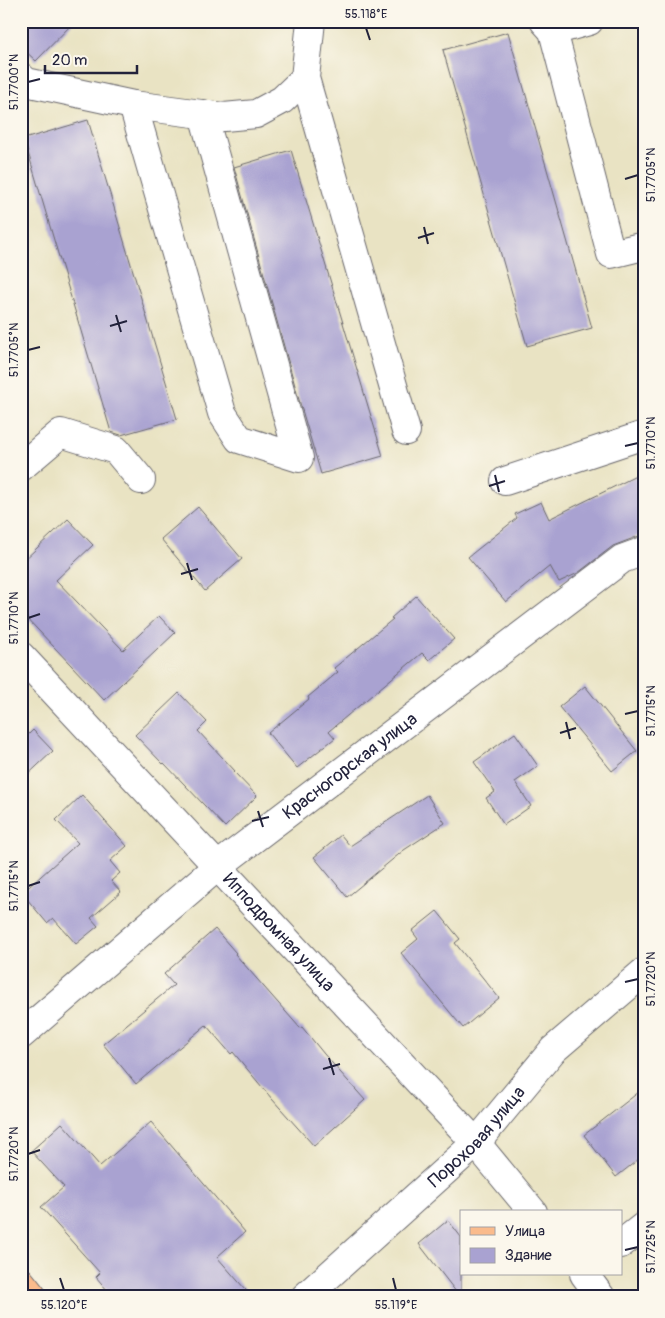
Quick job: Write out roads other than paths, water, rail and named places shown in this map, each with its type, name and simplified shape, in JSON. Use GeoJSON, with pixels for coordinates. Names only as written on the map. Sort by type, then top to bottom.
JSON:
{"type":"FeatureCollection","features":[{"type":"Feature","properties":{"kind":"main road"},"geometry":{"type":"LineString","coordinates":[[21,1282],[33,1297]]}},
{"type":"Feature","properties":{"kind":"street"},"geometry":{"type":"LineString","coordinates":[[311,21],[305,78],[406,431]]}},
{"type":"Feature","properties":{"kind":"street"},"geometry":{"type":"LineString","coordinates":[[589,21],[549,26],[611,254],[644,246]]}},
{"type":"Feature","properties":{"kind":"street"},"geometry":{"type":"LineString","coordinates":[[21,77],[26,82],[133,105],[224,117],[256,114],[282,100],[305,78]]}},
{"type":"Feature","properties":{"kind":"street"},"geometry":{"type":"LineString","coordinates":[[133,105],[222,413],[239,439],[299,458],[203,114]]}},
{"type":"Feature","properties":{"kind":"street"},"geometry":{"type":"LineString","coordinates":[[21,467],[61,433],[116,450],[141,480]]}},
{"type":"Feature","properties":{"kind":"street"},"geometry":{"type":"LineString","coordinates":[[505,481],[644,435]]}},
{"type":"Feature","properties":{"kind":"street","name":"Красногорская улица"},"geometry":{"type":"LineString","coordinates":[[21,1035],[218,866],[622,559],[644,550]]}},
{"type":"Feature","properties":{"kind":"street","name":"Ипподромная улица"},"geometry":{"type":"LineString","coordinates":[[21,656],[476,1143],[531,1210]]}},
{"type":"Feature","properties":{"kind":"street","name":"Пороховая улица"},"geometry":{"type":"LineString","coordinates":[[305,1297],[476,1143],[553,1050],[644,972]]}},
{"type":"Feature","properties":{"kind":"street"},"geometry":{"type":"LineString","coordinates":[[622,1243],[644,1226]]}},
{"type":"Feature","properties":{"kind":"street"},"geometry":{"type":"LineString","coordinates":[[585,1276],[601,1297]]}}]}
